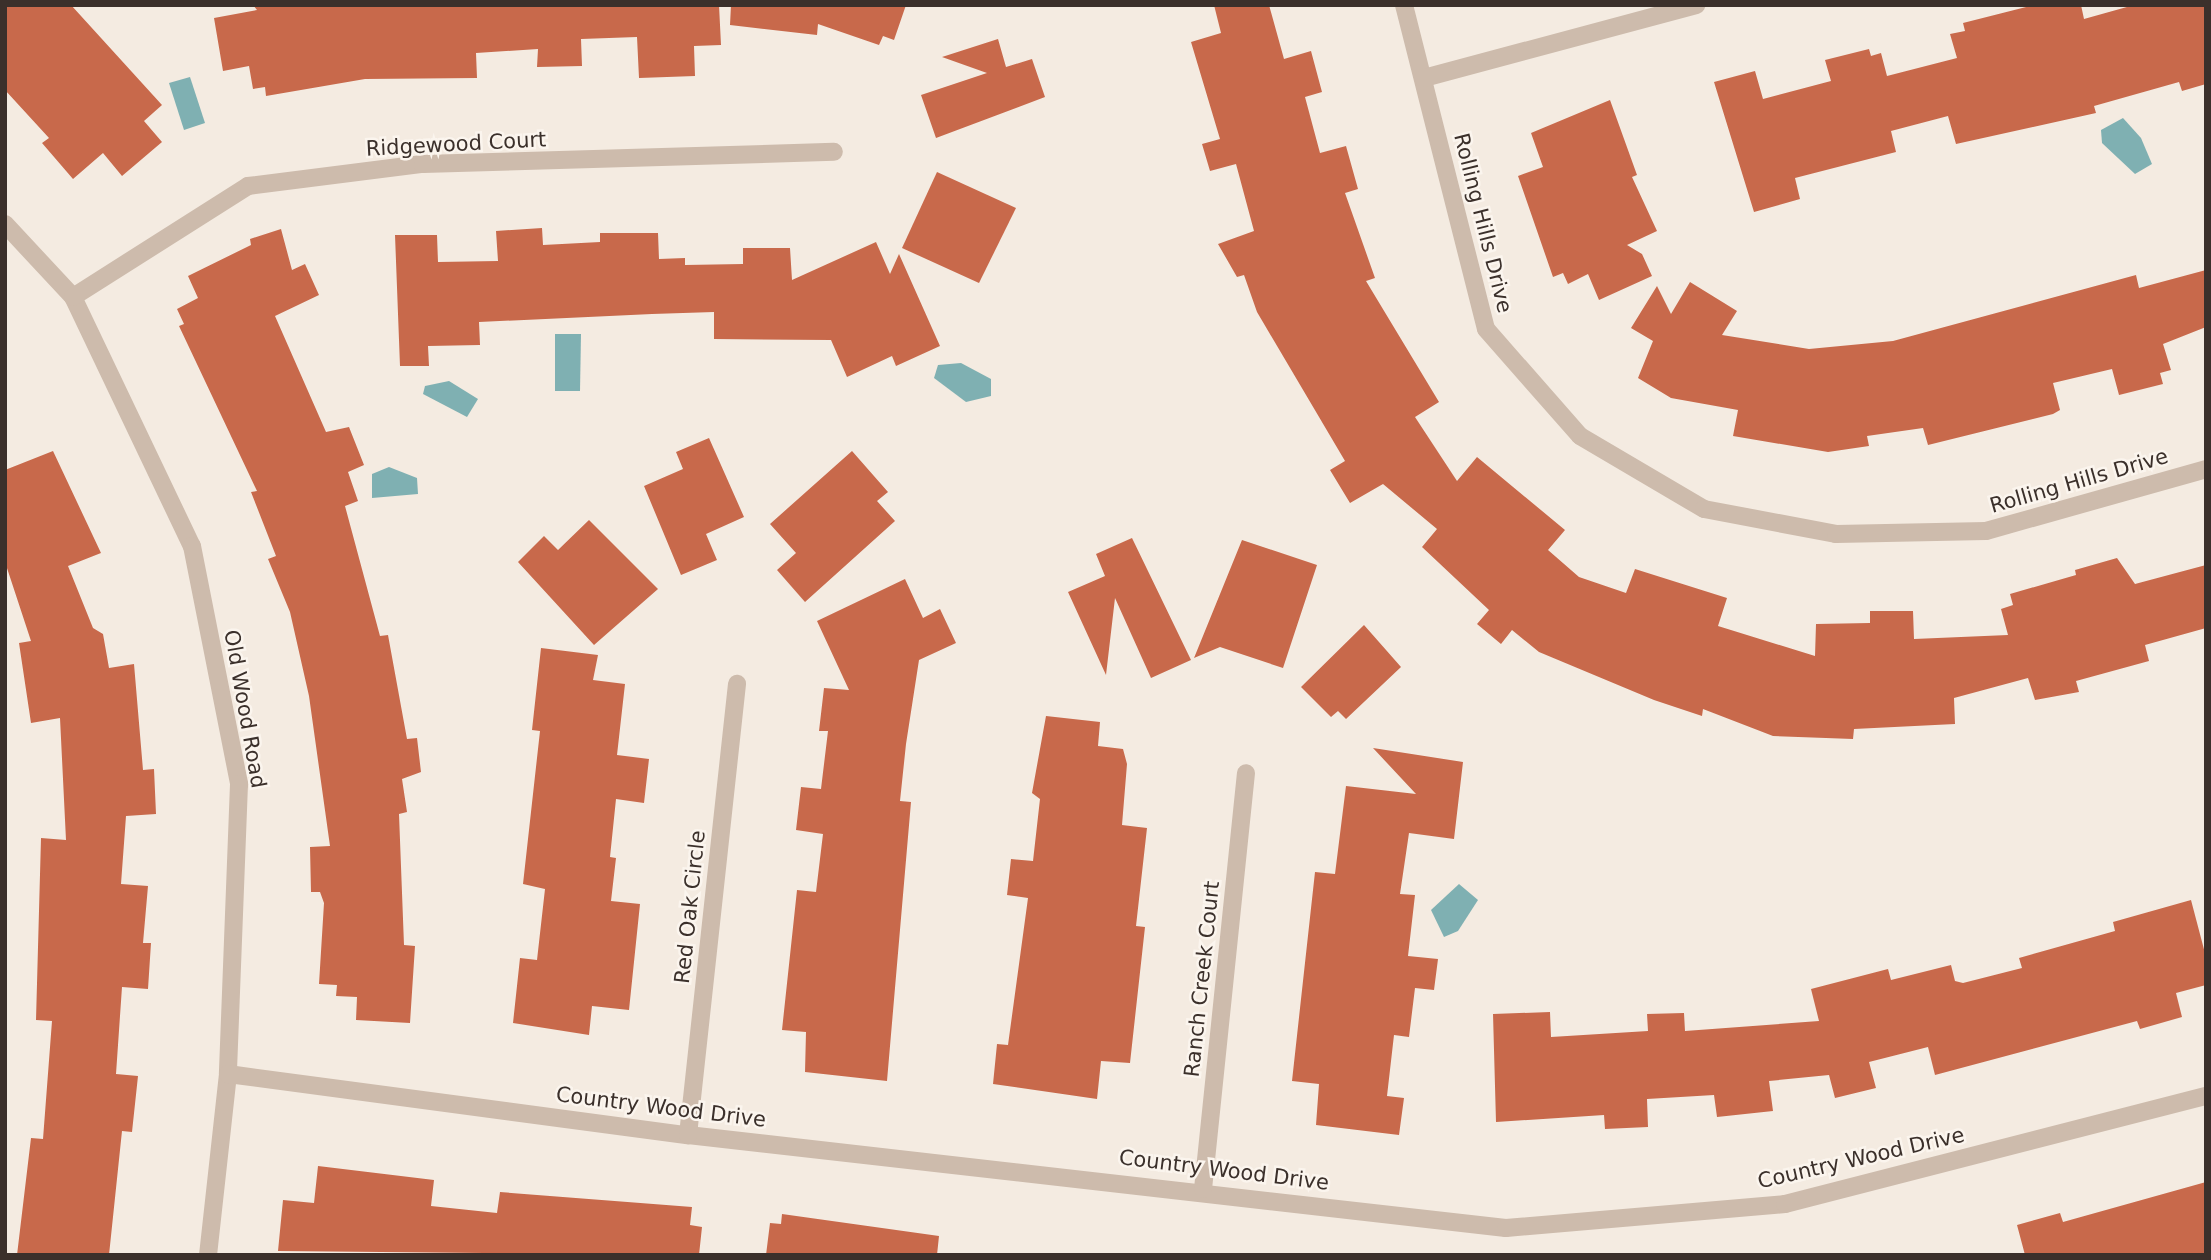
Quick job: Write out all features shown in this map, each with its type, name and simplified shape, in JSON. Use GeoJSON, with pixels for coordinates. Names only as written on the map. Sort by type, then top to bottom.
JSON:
{"type":"FeatureCollection","features":[{"type":"Feature","properties":{"kind":"street","name":"Rolling Hills Drive"},"geometry":{"type":"LineString","coordinates":[[1404,5],[1486,329],[1580,436],[1703,509],[1836,534],[1986,531],[2206,469]]}},
{"type":"Feature","properties":{"kind":"street"},"geometry":{"type":"LineString","coordinates":[[1424,78],[1696,5]]}},
{"type":"Feature","properties":{"kind":"street","name":"Ridgewood Court"},"geometry":{"type":"LineString","coordinates":[[73,297],[248,186],[423,164],[834,152]]}},
{"type":"Feature","properties":{"kind":"street","name":"Old Wood Road"},"geometry":{"type":"LineString","coordinates":[[5,224],[73,297],[192,547],[239,784],[228,1074],[208,1255]]}},
{"type":"Feature","properties":{"kind":"street","name":"Red Oak Circle"},"geometry":{"type":"LineString","coordinates":[[688,1135],[737,684]]}},
{"type":"Feature","properties":{"kind":"street","name":"Ranch Creek Court"},"geometry":{"type":"LineString","coordinates":[[1203,1189],[1246,773]]}},
{"type":"Feature","properties":{"kind":"street","name":"Country Wood Drive"},"geometry":{"type":"LineString","coordinates":[[228,1074],[688,1135],[1203,1189],[1506,1228],[1785,1204],[2206,1096]]}},
{"type":"Feature","properties":{"kind":"water"},"geometry":{"type":"Polygon","coordinates":[[[190,77],[205,123],[184,130],[169,83],[190,77]]]}},
{"type":"Feature","properties":{"kind":"water"},"geometry":{"type":"Polygon","coordinates":[[[2123,118],[2141,138],[2152,164],[2135,174],[2102,143],[2101,130],[2123,118]]]}},
{"type":"Feature","properties":{"kind":"water"},"geometry":{"type":"Polygon","coordinates":[[[555,334],[581,334],[580,391],[555,391],[555,334]]]}},
{"type":"Feature","properties":{"kind":"water"},"geometry":{"type":"Polygon","coordinates":[[[961,363],[991,379],[991,396],[966,402],[934,378],[938,365],[961,363]]]}},
{"type":"Feature","properties":{"kind":"water"},"geometry":{"type":"Polygon","coordinates":[[[449,381],[478,399],[467,417],[423,394],[425,386],[449,381]]]}},
{"type":"Feature","properties":{"kind":"water"},"geometry":{"type":"Polygon","coordinates":[[[389,467],[417,478],[418,494],[372,498],[372,474],[389,467]]]}},
{"type":"Feature","properties":{"kind":"water"},"geometry":{"type":"Polygon","coordinates":[[[1459,884],[1478,900],[1458,931],[1444,937],[1431,910],[1459,884]]]}},
{"type":"Feature","properties":{"kind":"building"},"geometry":{"type":"Polygon","coordinates":[[[5,5],[71,5],[162,105],[144,121],[162,142],[122,176],[103,153],[73,179],[42,143],[49,138],[5,90],[5,5]]]}},
{"type":"Feature","properties":{"kind":"building"},"geometry":{"type":"Polygon","coordinates":[[[253,5],[719,5],[721,45],[694,46],[695,76],[639,78],[637,37],[581,39],[582,66],[537,67],[538,49],[476,53],[477,78],[365,79],[266,96],[265,87],[253,89],[249,66],[223,71],[214,18],[257,10],[253,5]]]}},
{"type":"Feature","properties":{"kind":"building"},"geometry":{"type":"Polygon","coordinates":[[[731,5],[906,5],[894,40],[883,36],[879,45],[818,24],[817,35],[730,25],[731,5]]]}},
{"type":"Feature","properties":{"kind":"building"},"geometry":{"type":"Polygon","coordinates":[[[1214,5],[1269,5],[1284,59],[1311,51],[1322,92],[1305,97],[1320,153],[1346,146],[1358,189],[1345,193],[1375,278],[1366,281],[1439,402],[1415,417],[1457,481],[1477,457],[1565,530],[1548,550],[1579,577],[1626,593],[1635,569],[1727,598],[1718,626],[1815,656],[1816,624],[1870,623],[1870,611],[1913,611],[1914,639],[2008,635],[2001,609],[2013,605],[2010,594],[2076,575],[2075,570],[2117,558],[2135,584],[2206,565],[2206,628],[2145,645],[2149,661],[2076,681],[2079,692],[2035,700],[2028,678],[1954,698],[1955,724],[1854,729],[1853,739],[1773,736],[1703,709],[1702,716],[1654,700],[1539,652],[1512,630],[1501,644],[1477,624],[1489,610],[1422,547],[1437,529],[1383,484],[1350,503],[1330,470],[1345,461],[1257,312],[1244,275],[1237,277],[1218,244],[1254,231],[1236,164],[1210,171],[1202,144],[1220,139],[1191,42],[1221,33],[1214,5]]]}},
{"type":"Feature","properties":{"kind":"building"},"geometry":{"type":"Polygon","coordinates":[[[2034,5],[2081,5],[2084,19],[2134,5],[2206,5],[2206,84],[2182,91],[2179,82],[2094,106],[2096,113],[1956,144],[1948,116],[1891,131],[1896,152],[1795,178],[1800,199],[1754,212],[1714,82],[1755,71],[1763,99],[1831,81],[1825,60],[1869,49],[1871,56],[1881,53],[1887,76],[1957,58],[1950,34],[1965,31],[1963,23],[2034,5]]]}},
{"type":"Feature","properties":{"kind":"building"},"geometry":{"type":"Polygon","coordinates":[[[998,39],[1006,67],[1032,59],[1045,97],[936,138],[921,95],[987,73],[942,57],[998,39]]]}},
{"type":"Feature","properties":{"kind":"building"},"geometry":{"type":"Polygon","coordinates":[[[1610,100],[1637,175],[1632,177],[1657,231],[1627,245],[1642,254],[1652,276],[1599,300],[1588,274],[1568,284],[1563,273],[1553,277],[1518,176],[1543,167],[1531,133],[1610,100]]]}},
{"type":"Feature","properties":{"kind":"building"},"geometry":{"type":"Polygon","coordinates":[[[937,172],[1016,208],[979,283],[902,248],[937,172]]]}},
{"type":"Feature","properties":{"kind":"building"},"geometry":{"type":"Polygon","coordinates":[[[542,228],[543,245],[600,242],[600,233],[658,233],[659,259],[685,258],[685,265],[743,264],[743,248],[790,248],[792,280],[876,242],[890,274],[899,254],[940,346],[896,366],[892,356],[847,377],[831,340],[714,339],[714,312],[652,314],[479,322],[480,345],[428,346],[429,366],[400,366],[395,235],[437,235],[438,262],[498,261],[496,231],[542,228]]]}},
{"type":"Feature","properties":{"kind":"building"},"geometry":{"type":"Polygon","coordinates":[[[281,229],[292,270],[305,264],[319,295],[275,316],[326,432],[349,427],[364,465],[348,472],[358,501],[345,506],[380,636],[388,635],[407,739],[417,738],[421,772],[402,779],[407,812],[399,814],[404,945],[415,946],[410,1023],[356,1020],[357,997],[336,996],[337,985],[319,984],[324,903],[320,892],[311,892],[310,847],[330,846],[309,696],[290,612],[268,559],[276,556],[251,492],[257,491],[179,326],[184,324],[177,309],[198,298],[188,276],[251,245],[250,239],[281,229]]]}},
{"type":"Feature","properties":{"kind":"building"},"geometry":{"type":"Polygon","coordinates":[[[2206,270],[2206,327],[2163,344],[2171,370],[2160,373],[2163,384],[2119,395],[2112,369],[2053,383],[2060,410],[2053,414],[1928,445],[1923,428],[1867,436],[1869,446],[1828,452],[1733,436],[1738,410],[1671,398],[1638,378],[1653,341],[1631,328],[1657,286],[1671,314],[1690,282],[1737,311],[1722,335],[1809,349],[1893,341],[2136,275],[2139,288],[2206,270]]]}},
{"type":"Feature","properties":{"kind":"building"},"geometry":{"type":"Polygon","coordinates":[[[709,438],[744,517],[706,534],[717,560],[681,575],[644,486],[683,469],[676,452],[709,438]]]}},
{"type":"Feature","properties":{"kind":"building"},"geometry":{"type":"Polygon","coordinates":[[[53,451],[101,553],[68,566],[93,628],[103,634],[109,668],[134,664],[143,770],[154,769],[156,814],[126,816],[121,884],[148,886],[143,943],[151,943],[148,989],[122,987],[116,1074],[138,1076],[132,1132],[122,1131],[109,1255],[17,1255],[31,1138],[43,1139],[52,1021],[36,1020],[41,838],[66,840],[60,718],[31,723],[19,643],[31,641],[5,562],[5,470],[53,451]]]}},
{"type":"Feature","properties":{"kind":"building"},"geometry":{"type":"Polygon","coordinates":[[[852,451],[888,492],[877,501],[895,521],[805,602],[777,570],[796,553],[770,524],[852,451]]]}},
{"type":"Feature","properties":{"kind":"building"},"geometry":{"type":"Polygon","coordinates":[[[589,520],[658,589],[594,645],[518,562],[544,536],[558,550],[589,520]]]}},
{"type":"Feature","properties":{"kind":"building"},"geometry":{"type":"Polygon","coordinates":[[[1132,538],[1191,660],[1151,678],[1115,598],[1106,675],[1068,592],[1105,576],[1096,554],[1132,538]]]}},
{"type":"Feature","properties":{"kind":"building"},"geometry":{"type":"Polygon","coordinates":[[[1242,540],[1317,565],[1283,668],[1220,647],[1194,658],[1242,540]]]}},
{"type":"Feature","properties":{"kind":"building"},"geometry":{"type":"Polygon","coordinates":[[[905,579],[923,618],[940,609],[956,643],[919,660],[900,801],[911,802],[887,1081],[805,1072],[806,1032],[782,1030],[797,890],[816,892],[823,834],[796,830],[801,787],[821,789],[828,731],[819,731],[824,688],[849,690],[817,621],[905,579]]]}},
{"type":"Feature","properties":{"kind":"building"},"geometry":{"type":"Polygon","coordinates":[[[1364,625],[1401,667],[1346,719],[1338,711],[1331,717],[1301,687],[1364,625]]]}},
{"type":"Feature","properties":{"kind":"building"},"geometry":{"type":"Polygon","coordinates":[[[541,648],[598,655],[593,680],[625,684],[617,755],[649,759],[644,803],[616,799],[610,857],[616,858],[611,901],[640,904],[629,1010],[592,1006],[589,1035],[513,1023],[520,958],[537,960],[545,889],[523,884],[540,731],[532,730],[541,648]]]}},
{"type":"Feature","properties":{"kind":"building"},"geometry":{"type":"Polygon","coordinates":[[[1046,716],[1100,722],[1098,746],[1123,749],[1127,764],[1122,825],[1147,828],[1136,926],[1145,927],[1130,1063],[1101,1061],[1097,1099],[993,1084],[997,1044],[1008,1045],[1028,898],[1007,895],[1011,859],[1033,861],[1040,799],[1032,793],[1046,716]]]}},
{"type":"Feature","properties":{"kind":"building"},"geometry":{"type":"Polygon","coordinates":[[[1373,748],[1463,762],[1454,839],[1409,833],[1400,894],[1415,895],[1408,956],[1438,959],[1434,990],[1415,988],[1409,1037],[1394,1035],[1387,1096],[1404,1098],[1399,1135],[1316,1125],[1319,1084],[1292,1081],[1315,872],[1335,874],[1346,786],[1416,794],[1373,748]]]}},
{"type":"Feature","properties":{"kind":"building"},"geometry":{"type":"Polygon","coordinates":[[[2191,900],[2206,957],[2206,985],[2176,993],[2182,1017],[2140,1029],[2137,1021],[1935,1075],[1928,1047],[1869,1062],[1876,1088],[1835,1098],[1829,1075],[1769,1081],[1773,1111],[1717,1117],[1714,1095],[1647,1099],[1648,1127],[1605,1129],[1604,1115],[1496,1122],[1493,1014],[1550,1012],[1551,1037],[1648,1031],[1647,1014],[1684,1013],[1685,1031],[1819,1021],[1811,989],[1888,969],[1891,980],[1951,965],[1955,981],[1963,983],[2022,968],[2019,958],[2115,931],[2113,922],[2191,900]]]}},
{"type":"Feature","properties":{"kind":"building"},"geometry":{"type":"Polygon","coordinates":[[[318,1166],[434,1180],[431,1206],[497,1213],[500,1192],[692,1207],[690,1225],[702,1227],[699,1255],[278,1251],[283,1200],[314,1203],[318,1166]]]}},
{"type":"Feature","properties":{"kind":"building"},"geometry":{"type":"Polygon","coordinates":[[[2206,1182],[2206,1255],[2025,1255],[2017,1225],[2060,1213],[2063,1222],[2206,1182]]]}},
{"type":"Feature","properties":{"kind":"building"},"geometry":{"type":"Polygon","coordinates":[[[782,1214],[939,1236],[937,1255],[766,1255],[770,1223],[781,1224],[782,1214]]]}}]}
